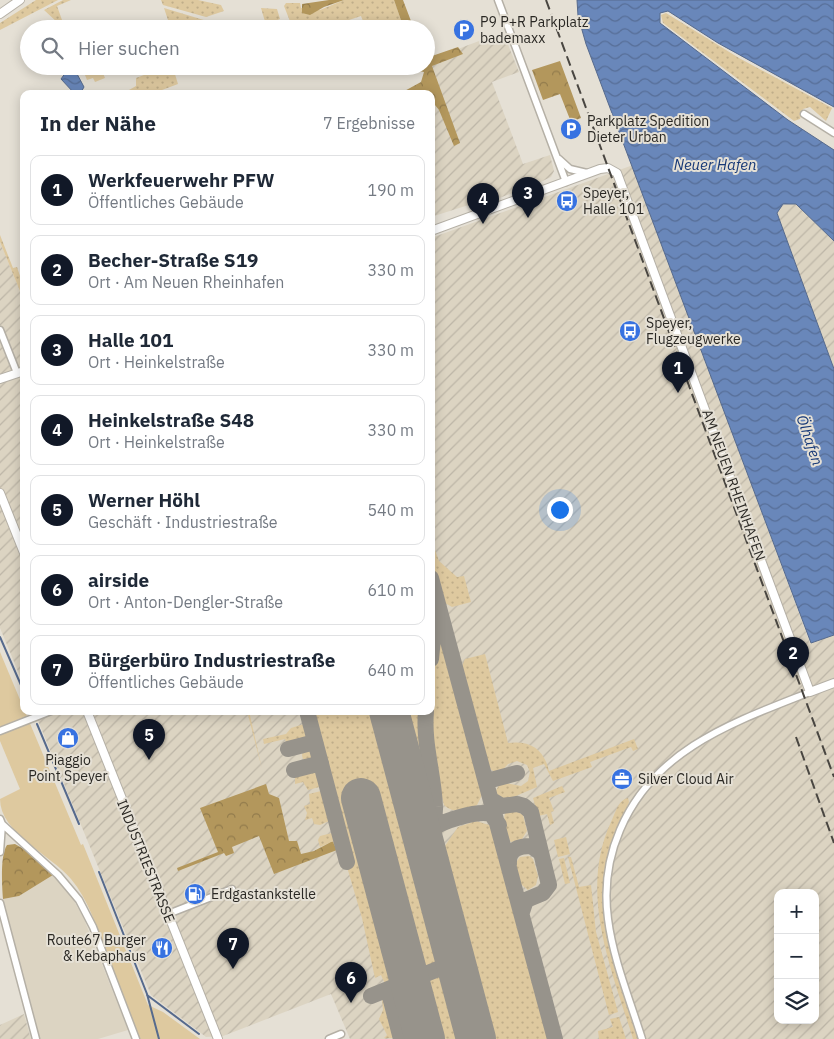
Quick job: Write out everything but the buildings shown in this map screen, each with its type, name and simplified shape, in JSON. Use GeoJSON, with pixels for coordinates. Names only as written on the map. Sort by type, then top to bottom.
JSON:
{"type":"FeatureCollection","features":[{"type":"Feature","properties":{"kind":"street"},"geometry":{"type":"LineString","coordinates":[[0,14],[20,0]]}},
{"type":"Feature","properties":{"kind":"street"},"geometry":{"type":"LineString","coordinates":[[498,0],[566,182]]}},
{"type":"Feature","properties":{"kind":"street"},"geometry":{"type":"LineString","coordinates":[[804,114],[834,133]]}},
{"type":"Feature","properties":{"kind":"street"},"geometry":{"type":"LineString","coordinates":[[556,156],[570,169],[590,173]]}},
{"type":"Feature","properties":{"kind":"street","name":"AM NEUEN RHEINHAFEN"},"geometry":{"type":"LineString","coordinates":[[590,173],[603,168],[614,171],[624,190],[810,692]]}},
{"type":"Feature","properties":{"kind":"street"},"geometry":{"type":"LineString","coordinates":[[435,230],[590,173]]}},
{"type":"Feature","properties":{"kind":"street"},"geometry":{"type":"LineString","coordinates":[[0,330],[20,372],[0,379]]}},
{"type":"Feature","properties":{"kind":"street"},"geometry":{"type":"LineString","coordinates":[[0,493],[20,543]]}},
{"type":"Feature","properties":{"kind":"street"},"geometry":{"type":"LineString","coordinates":[[642,1039],[612,941],[607,909],[609,862],[622,825],[637,798],[652,778],[676,756],[723,728],[834,683]]}},
{"type":"Feature","properties":{"kind":"street"},"geometry":{"type":"LineString","coordinates":[[0,731],[41,715]]}},
{"type":"Feature","properties":{"kind":"street","name":"INDUSTRIESTRASSE"},"geometry":{"type":"LineString","coordinates":[[89,715],[218,1039]]}},
{"type":"Feature","properties":{"kind":"street"},"geometry":{"type":"LineString","coordinates":[[0,852],[1,822]]}},
{"type":"Feature","properties":{"kind":"street"},"geometry":{"type":"LineString","coordinates":[[1,822],[58,875],[79,900],[93,927],[136,1039]]}},
{"type":"Feature","properties":{"kind":"street"},"geometry":{"type":"LineString","coordinates":[[168,914],[232,889]]}},
{"type":"Feature","properties":{"kind":"street"},"geometry":{"type":"LineString","coordinates":[[0,903],[36,1039]]}},
{"type":"Feature","properties":{"kind":"street"},"geometry":{"type":"LineString","coordinates":[[329,1039],[341,1034]]}},
{"type":"Feature","properties":{"kind":"shaded area"},"geometry":{"type":"Polygon","coordinates":[[[36,0],[58,0],[0,30],[0,23],[36,0]]]}},
{"type":"Feature","properties":{"kind":"shaded area"},"geometry":{"type":"Polygon","coordinates":[[[63,0],[71,0],[57,6],[62,20],[55,20],[44,10],[63,0]]]}},
{"type":"Feature","properties":{"kind":"shaded area"},"geometry":{"type":"Polygon","coordinates":[[[161,0],[198,0],[221,5],[224,11],[206,17],[163,5],[161,0]]]}},
{"type":"Feature","properties":{"kind":"shaded area"},"geometry":{"type":"Polygon","coordinates":[[[344,0],[394,0],[401,20],[363,20],[361,16],[349,20],[289,20],[284,6],[286,3],[300,3],[301,8],[320,10],[344,0]]]}},
{"type":"Feature","properties":{"kind":"shaded area"},"geometry":{"type":"Polygon","coordinates":[[[164,8],[204,20],[168,20],[164,8]]]}},
{"type":"Feature","properties":{"kind":"shaded area"},"geometry":{"type":"Polygon","coordinates":[[[261,8],[277,9],[280,19],[265,20],[261,8]]]}},
{"type":"Feature","properties":{"kind":"shaded area"},"geometry":{"type":"Polygon","coordinates":[[[666,13],[739,58],[832,108],[826,121],[810,107],[803,109],[800,119],[794,121],[663,23],[661,15],[666,13]]]}},
{"type":"Feature","properties":{"kind":"shaded area"},"geometry":{"type":"Polygon","coordinates":[[[503,32],[519,72],[492,82],[523,164],[550,155],[554,171],[551,177],[480,205],[478,202],[435,216],[435,90],[416,90],[433,84],[430,75],[435,75],[435,58],[503,32]]]}},
{"type":"Feature","properties":{"kind":"shaded area"},"geometry":{"type":"Polygon","coordinates":[[[85,75],[104,75],[105,78],[95,82],[93,78],[87,80],[85,75]]]}},
{"type":"Feature","properties":{"kind":"shaded area"},"geometry":{"type":"Polygon","coordinates":[[[144,75],[175,75],[178,84],[162,90],[129,90],[136,86],[136,78],[144,75]]]}},
{"type":"Feature","properties":{"kind":"shaded area"},"geometry":{"type":"Polygon","coordinates":[[[633,165],[810,643],[834,635],[834,1039],[350,1039],[331,994],[223,1036],[206,1037],[151,995],[36,715],[435,715],[435,237],[633,165]]]}},
{"type":"Feature","properties":{"kind":"shaded area"},"geometry":{"type":"Polygon","coordinates":[[[791,203],[796,204],[834,241],[834,369],[777,216],[780,206],[791,203]]]}},
{"type":"Feature","properties":{"kind":"shaded area"},"geometry":{"type":"Polygon","coordinates":[[[0,235],[13,268],[17,267],[20,276],[20,291],[0,242],[0,235]]]}},
{"type":"Feature","properties":{"kind":"shaded area"},"geometry":{"type":"Polygon","coordinates":[[[0,242],[20,291],[20,676],[0,628],[0,242]]]}},
{"type":"Feature","properties":{"kind":"shaded area"},"geometry":{"type":"Polygon","coordinates":[[[435,550],[439,561],[457,577],[464,576],[471,602],[452,607],[445,603],[435,576],[435,550]]]}},
{"type":"Feature","properties":{"kind":"shaded area"},"geometry":{"type":"Polygon","coordinates":[[[442,639],[446,644],[483,786],[482,795],[477,805],[460,811],[452,810],[444,805],[431,757],[428,729],[429,715],[435,715],[435,657],[438,640],[442,639]]]}},
{"type":"Feature","properties":{"kind":"shaded area"},"geometry":{"type":"Polygon","coordinates":[[[0,652],[20,700],[20,715],[26,715],[81,845],[83,844],[148,1005],[163,1012],[200,1039],[140,1039],[95,922],[82,895],[62,870],[17,833],[2,811],[0,799],[20,789],[0,741],[0,652]]]}},
{"type":"Feature","properties":{"kind":"shaded area"},"geometry":{"type":"Polygon","coordinates":[[[485,654],[508,743],[523,743],[535,748],[544,757],[549,771],[634,739],[638,749],[633,751],[631,747],[590,762],[592,767],[553,781],[544,764],[533,768],[537,787],[506,800],[498,798],[495,792],[501,782],[521,786],[528,781],[530,772],[527,765],[517,761],[508,764],[499,774],[488,768],[462,666],[465,659],[485,654]]]}},
{"type":"Feature","properties":{"kind":"shaded area"},"geometry":{"type":"Polygon","coordinates":[[[248,715],[250,715],[262,769],[248,715]]]}},
{"type":"Feature","properties":{"kind":"shaded area"},"geometry":{"type":"Polygon","coordinates":[[[312,715],[376,715],[440,960],[437,965],[389,984],[385,984],[381,975],[375,978],[362,918],[347,867],[352,865],[312,715]]]}},
{"type":"Feature","properties":{"kind":"shaded area"},"geometry":{"type":"Polygon","coordinates":[[[404,715],[422,715],[421,738],[428,797],[426,798],[404,715]]]}},
{"type":"Feature","properties":{"kind":"shaded area"},"geometry":{"type":"Polygon","coordinates":[[[304,724],[307,725],[310,737],[308,740],[287,746],[285,739],[264,744],[263,739],[286,734],[291,728],[304,724]]]}},
{"type":"Feature","properties":{"kind":"shaded area"},"geometry":{"type":"Polygon","coordinates":[[[306,748],[312,748],[316,755],[312,762],[306,762],[302,758],[302,752],[306,748]]]}},
{"type":"Feature","properties":{"kind":"shaded area"},"geometry":{"type":"Polygon","coordinates":[[[317,768],[323,786],[308,790],[303,782],[295,784],[295,774],[317,768]]]}},
{"type":"Feature","properties":{"kind":"shaded area"},"geometry":{"type":"Polygon","coordinates":[[[562,786],[565,792],[549,798],[554,811],[551,812],[554,823],[550,825],[547,814],[538,816],[533,798],[562,786]]]}},
{"type":"Feature","properties":{"kind":"shaded area"},"geometry":{"type":"Polygon","coordinates":[[[325,790],[331,816],[329,821],[320,825],[314,824],[312,818],[305,820],[307,813],[304,806],[310,804],[309,794],[325,790]]]}},
{"type":"Feature","properties":{"kind":"shaded area"},"geometry":{"type":"Polygon","coordinates":[[[628,798],[629,802],[610,848],[605,873],[604,897],[610,945],[638,1039],[633,1039],[608,959],[598,904],[598,876],[602,849],[617,808],[622,801],[628,798]]]}},
{"type":"Feature","properties":{"kind":"shaded area"},"geometry":{"type":"Polygon","coordinates":[[[515,810],[523,815],[527,831],[522,839],[511,842],[506,833],[504,816],[505,813],[515,810]]]}},
{"type":"Feature","properties":{"kind":"shaded area"},"geometry":{"type":"Polygon","coordinates":[[[476,821],[489,825],[496,834],[550,1039],[489,1039],[440,853],[458,827],[476,821]]]}},
{"type":"Feature","properties":{"kind":"shaded area"},"geometry":{"type":"Polygon","coordinates":[[[336,832],[344,868],[334,843],[331,842],[320,847],[318,840],[320,836],[336,832]]]}},
{"type":"Feature","properties":{"kind":"shaded area"},"geometry":{"type":"Polygon","coordinates":[[[566,837],[570,854],[558,857],[554,840],[566,837]]]}},
{"type":"Feature","properties":{"kind":"shaded area"},"geometry":{"type":"Polygon","coordinates":[[[529,856],[533,859],[538,876],[536,885],[528,890],[518,882],[514,865],[520,857],[529,856]]]}},
{"type":"Feature","properties":{"kind":"shaded area"},"geometry":{"type":"Polygon","coordinates":[[[568,857],[571,857],[579,887],[591,885],[596,932],[618,1012],[609,1015],[568,857]]]}},
{"type":"Feature","properties":{"kind":"shaded area"},"geometry":{"type":"Polygon","coordinates":[[[564,858],[570,883],[565,884],[559,859],[564,858]]]}},
{"type":"Feature","properties":{"kind":"shaded area"},"geometry":{"type":"Polygon","coordinates":[[[53,875],[68,890],[84,919],[128,1030],[98,1039],[40,1039],[4,911],[3,899],[19,896],[53,875]]]}},
{"type":"Feature","properties":{"kind":"shaded area"},"geometry":{"type":"Polygon","coordinates":[[[439,972],[445,975],[462,1039],[384,1038],[387,1035],[379,1019],[383,1010],[382,999],[388,997],[393,1013],[396,1012],[394,991],[439,972]]]}},
{"type":"Feature","properties":{"kind":"shaded area"},"geometry":{"type":"Polygon","coordinates":[[[24,1014],[31,1039],[0,1039],[0,1025],[24,1014]]]}},
{"type":"Feature","properties":{"kind":"shaded area"},"geometry":{"type":"Polygon","coordinates":[[[619,1017],[626,1039],[599,1039],[598,1031],[613,1027],[610,1019],[619,1017]]]}},
{"type":"Feature","properties":{"kind":"green space"},"geometry":{"type":"Polygon","coordinates":[[[344,0],[324,7],[310,15],[302,13],[302,4],[344,0]]]}},
{"type":"Feature","properties":{"kind":"green space"},"geometry":{"type":"Polygon","coordinates":[[[394,0],[403,0],[411,20],[401,20],[394,0]]]}},
{"type":"Feature","properties":{"kind":"green space"},"geometry":{"type":"Polygon","coordinates":[[[458,47],[463,54],[435,65],[435,55],[458,47]]]}},
{"type":"Feature","properties":{"kind":"green space"},"geometry":{"type":"Polygon","coordinates":[[[560,61],[581,118],[571,122],[560,94],[543,100],[532,70],[560,61]]]}},
{"type":"Feature","properties":{"kind":"green space"},"geometry":{"type":"Polygon","coordinates":[[[435,74],[460,143],[454,146],[439,110],[435,105],[435,90],[406,90],[421,82],[423,75],[435,74]]]}},
{"type":"Feature","properties":{"kind":"green space"},"geometry":{"type":"Polygon","coordinates":[[[266,784],[269,794],[279,798],[289,841],[297,841],[301,854],[314,851],[331,842],[333,842],[337,850],[274,874],[259,836],[232,847],[234,853],[226,856],[224,853],[178,871],[177,868],[218,852],[200,808],[266,784]]]}},
{"type":"Feature","properties":{"kind":"green space"},"geometry":{"type":"Polygon","coordinates":[[[15,844],[29,852],[53,875],[19,896],[3,899],[3,856],[7,845],[15,844]]]}},
{"type":"Feature","properties":{"kind":"water","name":"Neuer Hafen"},"geometry":{"type":"Polygon","coordinates":[[[577,0],[834,0],[834,107],[718,43],[668,11],[660,13],[660,23],[788,120],[834,150],[834,241],[796,204],[783,204],[777,213],[834,369],[834,635],[811,643],[586,44],[578,16],[577,0]]]}},
{"type":"Feature","properties":{"kind":"water"},"geometry":{"type":"Polygon","coordinates":[[[64,75],[78,75],[84,87],[82,90],[71,90],[61,79],[64,75]]]}},
{"type":"Feature","properties":{"kind":"waterway"},"geometry":{"type":"LineString","coordinates":[[0,637],[20,683]]}},
{"type":"Feature","properties":{"kind":"waterway"},"geometry":{"type":"LineString","coordinates":[[37,724],[79,824]]}},
{"type":"Feature","properties":{"kind":"waterway"},"geometry":{"type":"LineString","coordinates":[[99,872],[147,994],[159,1039]]}},
{"type":"Feature","properties":{"kind":"waterway"},"geometry":{"type":"LineString","coordinates":[[147,995],[199,1034]]}},
{"type":"Feature","properties":{"kind":"taxiway"},"geometry":{"type":"LineString","coordinates":[[435,593],[555,1039]]}},
{"type":"Feature","properties":{"kind":"taxiway"},"geometry":{"type":"LineString","coordinates":[[435,618],[436,608]]}},
{"type":"Feature","properties":{"kind":"taxiway"},"geometry":{"type":"LineString","coordinates":[[308,715],[347,862]]}},
{"type":"Feature","properties":{"kind":"taxiway"},"geometry":{"type":"LineString","coordinates":[[426,715],[427,748],[435,807],[426,852]]}},
{"type":"Feature","properties":{"kind":"taxiway"},"geometry":{"type":"LineString","coordinates":[[288,749],[315,742]]}},
{"type":"Feature","properties":{"kind":"taxiway"},"geometry":{"type":"LineString","coordinates":[[294,770],[321,763]]}},
{"type":"Feature","properties":{"kind":"taxiway"},"geometry":{"type":"LineString","coordinates":[[487,781],[517,773]]}},
{"type":"Feature","properties":{"kind":"taxiway"},"geometry":{"type":"LineString","coordinates":[[492,800],[502,806],[517,804],[524,806],[531,812],[549,885],[543,893],[526,900],[522,912]]}},
{"type":"Feature","properties":{"kind":"taxiway"},"geometry":{"type":"LineString","coordinates":[[413,802],[423,818],[431,822],[442,823]]}},
{"type":"Feature","properties":{"kind":"taxiway"},"geometry":{"type":"LineString","coordinates":[[430,831],[450,820],[485,813],[491,814],[499,825]]}},
{"type":"Feature","properties":{"kind":"taxiway"},"geometry":{"type":"LineString","coordinates":[[509,864],[510,855],[515,849],[531,846],[541,853]]}},
{"type":"Feature","properties":{"kind":"taxiway"},"geometry":{"type":"LineString","coordinates":[[447,933],[453,960],[448,965]]}},
{"type":"Feature","properties":{"kind":"taxiway"},"geometry":{"type":"LineString","coordinates":[[371,996],[448,965],[455,967],[463,993]]}},
{"type":"Feature","properties":{"kind":"taxiway"},"geometry":{"type":"LineString","coordinates":[[388,989],[401,1039]]}},
{"type":"Feature","properties":{"kind":"runway"},"geometry":{"type":"LineString","coordinates":[[390,715],[476,1039]]}},
{"type":"Feature","properties":{"kind":"runway"},"geometry":{"type":"LineString","coordinates":[[361,798],[425,1039]]}},
{"type":"Feature","properties":{"kind":"railway"},"geometry":{"type":"LineString","coordinates":[[546,0],[834,777]]}},
{"type":"Feature","properties":{"kind":"railway"},"geometry":{"type":"LineString","coordinates":[[796,737],[834,843]]}},
{"type":"Feature","properties":{"kind":"place","name":"P9 P+R Parkplatz bademaxx"},"geometry":{"type":"Point","coordinates":[464,30]}},
{"type":"Feature","properties":{"kind":"place","name":"Parkplatz Spedition Dieter Urban"},"geometry":{"type":"Point","coordinates":[571,129]}},
{"type":"Feature","properties":{"kind":"place","name":"Speyer, Halle 101"},"geometry":{"type":"Point","coordinates":[567,201]}},
{"type":"Feature","properties":{"kind":"place","name":"Halle 101"},"geometry":{"type":"Point","coordinates":[528,218]}},
{"type":"Feature","properties":{"kind":"place","name":"Heinkelstraße S48"},"geometry":{"type":"Point","coordinates":[483,224]}},
{"type":"Feature","properties":{"kind":"place","name":"Speyer, Flugzeugwerke"},"geometry":{"type":"Point","coordinates":[630,331]}},
{"type":"Feature","properties":{"kind":"place","name":"Werkfeuerwehr PFW"},"geometry":{"type":"Point","coordinates":[678,393]}},
{"type":"Feature","properties":{"kind":"place","name":"Becher-Straße S19"},"geometry":{"type":"Point","coordinates":[793,678]}},
{"type":"Feature","properties":{"kind":"place","name":"Piaggio Point Speyer"},"geometry":{"type":"Point","coordinates":[68,738]}},
{"type":"Feature","properties":{"kind":"place","name":"Werner Höhl"},"geometry":{"type":"Point","coordinates":[149,760]}},
{"type":"Feature","properties":{"kind":"place","name":"Silver Cloud Air"},"geometry":{"type":"Point","coordinates":[622,779]}},
{"type":"Feature","properties":{"kind":"place","name":"Erdgastankstelle"},"geometry":{"type":"Point","coordinates":[195,894]}},
{"type":"Feature","properties":{"kind":"place","name":"Route67 Burger & Kebaphaus"},"geometry":{"type":"Point","coordinates":[162,948]}},
{"type":"Feature","properties":{"kind":"place","name":"Bürgerbüro Industriestraße"},"geometry":{"type":"Point","coordinates":[233,969]}},
{"type":"Feature","properties":{"kind":"place","name":"airside"},"geometry":{"type":"Point","coordinates":[351,1003]}},
{"type":"Feature","properties":{"kind":"water label","name":"Ölhafen"},"geometry":{"type":"Point","coordinates":[810,440]}}]}
